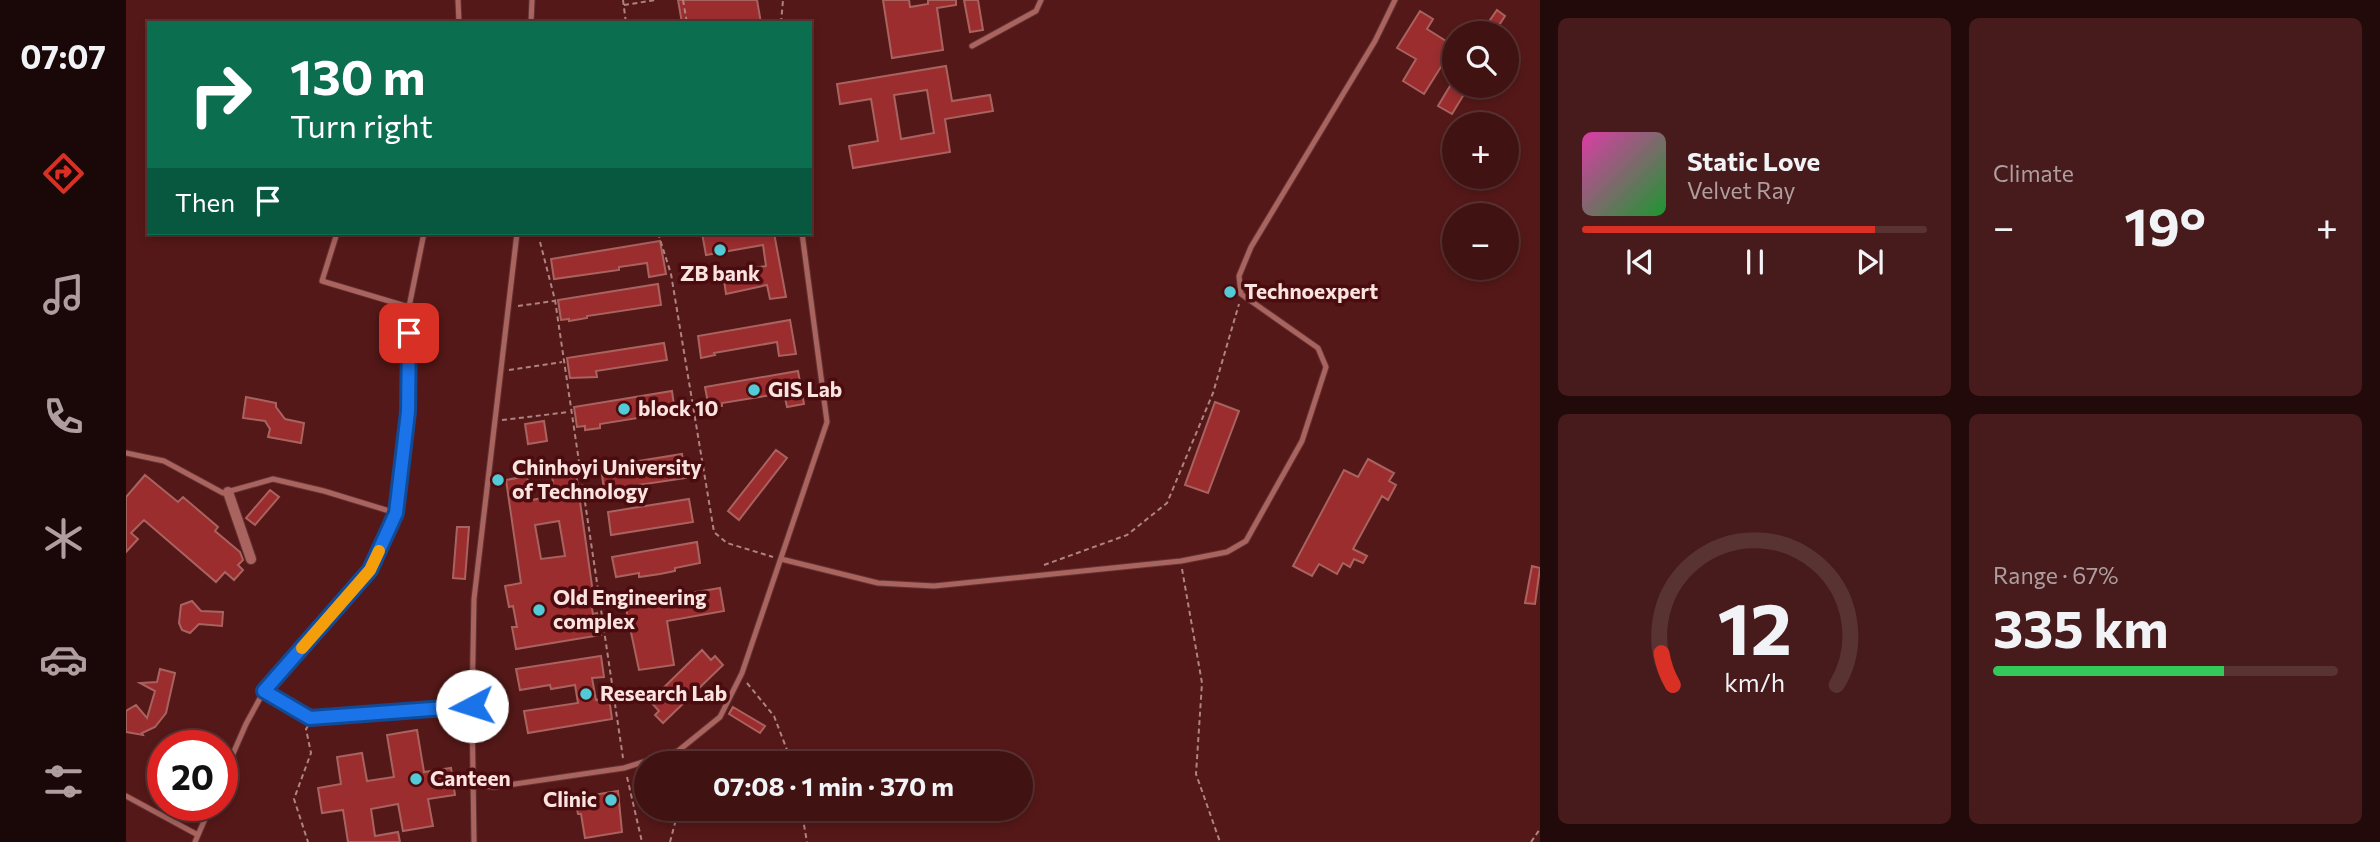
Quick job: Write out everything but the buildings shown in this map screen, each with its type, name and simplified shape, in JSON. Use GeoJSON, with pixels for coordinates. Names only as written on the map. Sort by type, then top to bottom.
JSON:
{"type":"FeatureCollection","features":[{"type":"Feature","properties":{"kind":"street"},"geometry":{"type":"LineString","coordinates":[[228,492],[251,559]]}},
{"type":"Feature","properties":{"kind":"lane"},"geometry":{"type":"LineString","coordinates":[[458,0],[458,21]]}},
{"type":"Feature","properties":{"kind":"lane"},"geometry":{"type":"LineString","coordinates":[[531,21],[533,0]]}},
{"type":"Feature","properties":{"kind":"lane"},"geometry":{"type":"LineString","coordinates":[[972,46],[1036,11],[1041,0]]}},
{"type":"Feature","properties":{"kind":"lane"},"geometry":{"type":"LineString","coordinates":[[781,559],[877,583],[934,586],[1181,561],[1227,552],[1245,541],[1301,441],[1326,367],[1318,348],[1241,294],[1239,276],[1251,247],[1375,41],[1395,0]]}},
{"type":"Feature","properties":{"kind":"lane"},"geometry":{"type":"LineString","coordinates":[[336,235],[322,281],[409,307]]}},
{"type":"Feature","properties":{"kind":"lane"},"geometry":{"type":"LineString","coordinates":[[238,742],[264,691],[370,570],[396,513],[408,412],[409,307],[424,235]]}},
{"type":"Feature","properties":{"kind":"lane"},"geometry":{"type":"LineString","coordinates":[[474,842],[474,599],[517,235]]}},
{"type":"Feature","properties":{"kind":"lane"},"geometry":{"type":"LineString","coordinates":[[473,784],[494,787],[624,768],[678,751],[720,717],[741,673],[827,422],[802,235]]}},
{"type":"Feature","properties":{"kind":"lane"},"geometry":{"type":"LineString","coordinates":[[126,453],[164,461],[223,493],[273,479],[396,513]]}},
{"type":"Feature","properties":{"kind":"lane"},"geometry":{"type":"LineString","coordinates":[[264,691],[310,718],[472,706]]}},
{"type":"Feature","properties":{"kind":"lane"},"geometry":{"type":"LineString","coordinates":[[126,796],[198,835]]}},
{"type":"Feature","properties":{"kind":"lane"},"geometry":{"type":"LineString","coordinates":[[195,842],[204,821]]}},
{"type":"Feature","properties":{"kind":"path"},"geometry":{"type":"LineString","coordinates":[[623,0],[626,21]]}},
{"type":"Feature","properties":{"kind":"path"},"geometry":{"type":"LineString","coordinates":[[624,5],[656,0]]}},
{"type":"Feature","properties":{"kind":"path"},"geometry":{"type":"LineString","coordinates":[[683,0],[687,21]]}},
{"type":"Feature","properties":{"kind":"path"},"geometry":{"type":"LineString","coordinates":[[780,21],[783,0]]}},
{"type":"Feature","properties":{"kind":"path"},"geometry":{"type":"LineString","coordinates":[[538,235],[555,300],[624,768],[642,842]]}},
{"type":"Feature","properties":{"kind":"path"},"geometry":{"type":"LineString","coordinates":[[659,235],[671,274],[714,532],[727,542],[781,559]]}},
{"type":"Feature","properties":{"kind":"path"},"geometry":{"type":"LineString","coordinates":[[1034,576],[1043,566],[1127,535],[1167,503],[1213,393],[1241,294]]}},
{"type":"Feature","properties":{"kind":"path"},"geometry":{"type":"LineString","coordinates":[[509,307],[555,300]]}},
{"type":"Feature","properties":{"kind":"path"},"geometry":{"type":"LineString","coordinates":[[502,369],[515,370],[564,361]]}},
{"type":"Feature","properties":{"kind":"path"},"geometry":{"type":"LineString","coordinates":[[496,419],[512,420],[570,412]]}},
{"type":"Feature","properties":{"kind":"path"},"geometry":{"type":"LineString","coordinates":[[1181,561],[1202,683],[1196,774],[1220,842]]}},
{"type":"Feature","properties":{"kind":"path"},"geometry":{"type":"LineString","coordinates":[[741,673],[774,716],[787,751]]}},
{"type":"Feature","properties":{"kind":"path"},"geometry":{"type":"LineString","coordinates":[[308,842],[294,799],[311,753],[306,729],[310,718]]}},
{"type":"Feature","properties":{"kind":"path"},"geometry":{"type":"LineString","coordinates":[[670,842],[676,821]]}},
{"type":"Feature","properties":{"kind":"path"},"geometry":{"type":"LineString","coordinates":[[803,821],[807,842]]}},
{"type":"Feature","properties":{"kind":"path"},"geometry":{"type":"LineString","coordinates":[[1531,842],[1540,829]]}},
{"type":"Feature","properties":{"kind":"slow traffic"},"geometry":{"type":"LineString","coordinates":[[302,648],[370,570],[379,551]]}},
{"type":"Feature","properties":{"kind":"place","name":"ZB bank"},"geometry":{"type":"Point","coordinates":[720,250]}},
{"type":"Feature","properties":{"kind":"place","name":"Technoexpert"},"geometry":{"type":"Point","coordinates":[1230,292]}},
{"type":"Feature","properties":{"kind":"place","name":"GIS Lab"},"geometry":{"type":"Point","coordinates":[754,390]}},
{"type":"Feature","properties":{"kind":"place","name":"block 10"},"geometry":{"type":"Point","coordinates":[624,409]}},
{"type":"Feature","properties":{"kind":"place","name":"Chinhoyi University of Technology"},"geometry":{"type":"Point","coordinates":[498,480]}},
{"type":"Feature","properties":{"kind":"place","name":"Old Engineering complex"},"geometry":{"type":"Point","coordinates":[539,610]}},
{"type":"Feature","properties":{"kind":"place","name":"Research Lab"},"geometry":{"type":"Point","coordinates":[586,694]}},
{"type":"Feature","properties":{"kind":"place","name":"Canteen"},"geometry":{"type":"Point","coordinates":[416,779]}},
{"type":"Feature","properties":{"kind":"place","name":"Clinic"},"geometry":{"type":"Point","coordinates":[611,800]}},
{"type":"Feature","properties":{"kind":"route"},"geometry":{"type":"LineString","coordinates":[[409,333],[408,412],[396,513],[370,570],[264,691],[310,718],[472,706]]}}]}
